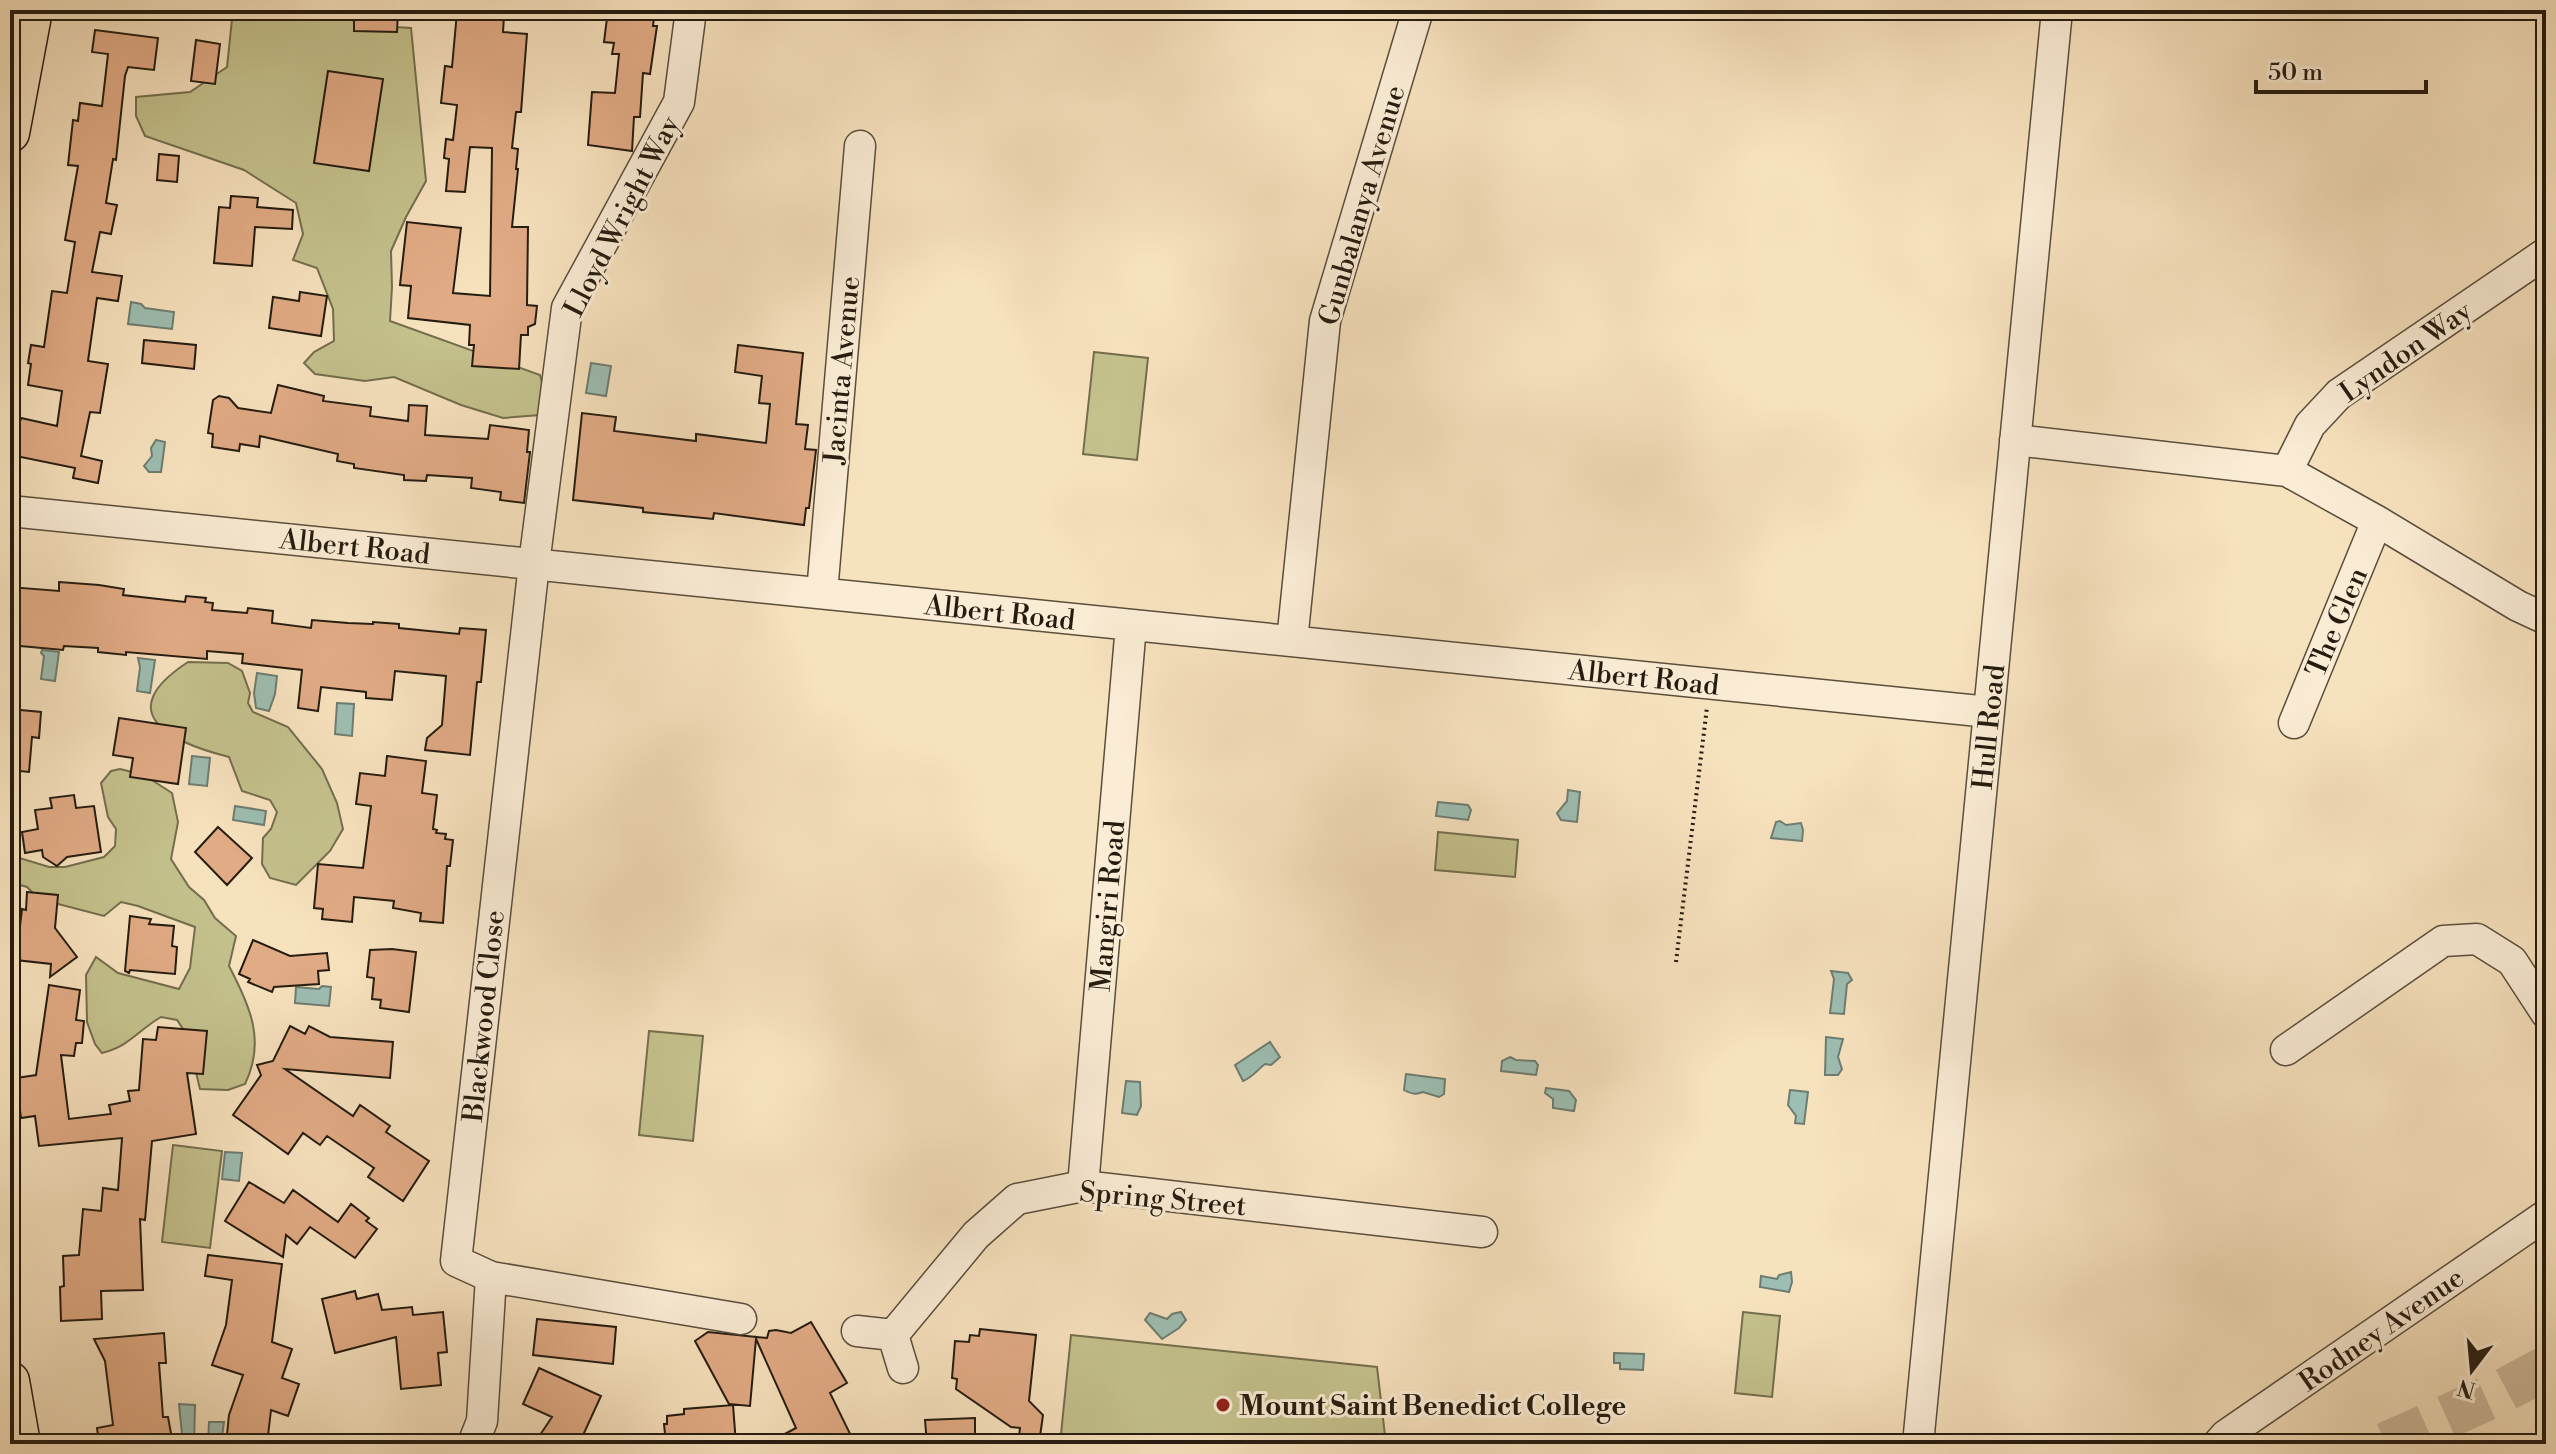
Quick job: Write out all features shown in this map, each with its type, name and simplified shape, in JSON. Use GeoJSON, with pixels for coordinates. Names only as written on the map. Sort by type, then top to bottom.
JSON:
{"type":"FeatureCollection","features":[{"type":"Feature","properties":{"kind":"main road"},"geometry":{"type":"LineString","coordinates":[[10,133],[33,10]]}},
{"type":"Feature","properties":{"kind":"main road"},"geometry":{"type":"LineString","coordinates":[[10,1381],[21,1444]]}},
{"type":"Feature","properties":{"kind":"street","name":"Lloyd Wright Way"},"geometry":{"type":"LineString","coordinates":[[534,564],[567,308],[679,102],[691,10]]}},
{"type":"Feature","properties":{"kind":"street","name":"Gunbalanya Avenue"},"geometry":{"type":"LineString","coordinates":[[1292,641],[1325,321],[1418,10]]}},
{"type":"Feature","properties":{"kind":"street","name":"Hull Road"},"geometry":{"type":"LineString","coordinates":[[1918,1444],[2057,10]]}},
{"type":"Feature","properties":{"kind":"street","name":"Jacinta Avenue"},"geometry":{"type":"LineString","coordinates":[[822,593],[860,146]]}},
{"type":"Feature","properties":{"kind":"street","name":"Lyndon Way"},"geometry":{"type":"LineString","coordinates":[[2287,471],[2310,425],[2339,394],[2546,253]]}},
{"type":"Feature","properties":{"kind":"street"},"geometry":{"type":"LineString","coordinates":[[2015,440],[2287,471],[2518,606],[2546,619]]}},
{"type":"Feature","properties":{"kind":"street","name":"Albert Road"},"geometry":{"type":"LineString","coordinates":[[10,511],[1989,712]]}},
{"type":"Feature","properties":{"kind":"street","name":"The Glen"},"geometry":{"type":"LineString","coordinates":[[2294,723],[2377,521]]}},
{"type":"Feature","properties":{"kind":"street","name":"Blackwood Close"},"geometry":{"type":"LineString","coordinates":[[491,1277],[456,1261],[534,564]]}},
{"type":"Feature","properties":{"kind":"street","name":"Mangiri Road"},"geometry":{"type":"LineString","coordinates":[[1083,1186],[1131,625]]}},
{"type":"Feature","properties":{"kind":"street"},"geometry":{"type":"LineString","coordinates":[[2286,1050],[2443,941],[2477,939],[2512,961],[2546,1013]]}},
{"type":"Feature","properties":{"kind":"street","name":"Spring Street"},"geometry":{"type":"LineString","coordinates":[[893,1335],[976,1235],[1017,1199],[1083,1186],[1482,1232]]}},
{"type":"Feature","properties":{"kind":"street","name":"Rodney Avenue"},"geometry":{"type":"LineString","coordinates":[[2218,1444],[2226,1435],[2546,1215]]}},
{"type":"Feature","properties":{"kind":"street"},"geometry":{"type":"LineString","coordinates":[[473,1444],[482,1421],[491,1277],[741,1319]]}},
{"type":"Feature","properties":{"kind":"street"},"geometry":{"type":"LineString","coordinates":[[857,1331],[893,1335],[903,1368]]}},
{"type":"Feature","properties":{"kind":"path"},"geometry":{"type":"LineString","coordinates":[[1676,962],[1709,684]]}},
{"type":"Feature","properties":{"kind":"shaded area"},"geometry":{"type":"Polygon","coordinates":[[[233,10],[334,10],[361,25],[411,28],[426,181],[391,251],[390,321],[540,375],[546,397],[540,415],[503,418],[461,405],[394,377],[365,381],[315,374],[304,363],[314,352],[334,341],[333,309],[317,268],[293,260],[303,234],[296,203],[244,170],[145,136],[136,116],[136,97],[190,92],[227,67],[233,10]]]}},
{"type":"Feature","properties":{"kind":"shaded area"},"geometry":{"type":"Polygon","coordinates":[[[1094,352],[1148,358],[1137,460],[1083,454],[1094,352]]]}},
{"type":"Feature","properties":{"kind":"shaded area"},"geometry":{"type":"Polygon","coordinates":[[[188,662],[228,663],[242,671],[250,693],[248,703],[253,712],[288,727],[322,769],[337,803],[343,829],[330,851],[296,885],[270,878],[262,864],[263,838],[271,829],[277,812],[270,800],[242,791],[229,757],[207,751],[170,734],[157,723],[151,711],[153,696],[165,680],[188,662]]]}},
{"type":"Feature","properties":{"kind":"shaded area"},"geometry":{"type":"Polygon","coordinates":[[[120,769],[144,775],[172,793],[178,822],[171,859],[215,918],[236,936],[229,966],[249,1010],[255,1038],[251,1068],[245,1084],[228,1090],[200,1089],[187,1035],[177,1020],[161,1017],[127,1042],[102,1053],[87,1022],[86,975],[96,957],[118,973],[179,989],[190,968],[195,927],[121,902],[104,916],[39,899],[27,887],[10,882],[10,855],[49,867],[65,867],[104,857],[115,846],[116,829],[108,817],[101,783],[111,771],[120,769]]]}},
{"type":"Feature","properties":{"kind":"shaded area"},"geometry":{"type":"Polygon","coordinates":[[[1438,832],[1518,840],[1515,877],[1435,870],[1438,832]]]}},
{"type":"Feature","properties":{"kind":"shaded area"},"geometry":{"type":"Polygon","coordinates":[[[649,1031],[703,1036],[693,1141],[639,1135],[649,1031]]]}},
{"type":"Feature","properties":{"kind":"shaded area"},"geometry":{"type":"Polygon","coordinates":[[[173,1145],[222,1151],[210,1248],[162,1242],[173,1145]]]}},
{"type":"Feature","properties":{"kind":"shaded area"},"geometry":{"type":"Polygon","coordinates":[[[1743,1312],[1780,1316],[1772,1397],[1735,1393],[1743,1312]]]}},
{"type":"Feature","properties":{"kind":"shaded area","name":"Mount Saint Benedict College"},"geometry":{"type":"Polygon","coordinates":[[[1071,1335],[1377,1367],[1386,1444],[1060,1444],[1071,1335]]]}},
{"type":"Feature","properties":{"kind":"water"},"geometry":{"type":"Polygon","coordinates":[[[131,302],[145,308],[174,312],[172,329],[128,324],[131,302]]]}},
{"type":"Feature","properties":{"kind":"water"},"geometry":{"type":"Polygon","coordinates":[[[591,363],[611,366],[606,396],[586,393],[591,363]]]}},
{"type":"Feature","properties":{"kind":"water"},"geometry":{"type":"Polygon","coordinates":[[[156,440],[165,442],[161,472],[149,472],[144,466],[152,456],[151,448],[156,440]]]}},
{"type":"Feature","properties":{"kind":"water"},"geometry":{"type":"Polygon","coordinates":[[[42,650],[59,652],[55,681],[41,679],[42,650]]]}},
{"type":"Feature","properties":{"kind":"water"},"geometry":{"type":"Polygon","coordinates":[[[138,658],[155,660],[150,693],[137,691],[138,658]]]}},
{"type":"Feature","properties":{"kind":"water"},"geometry":{"type":"Polygon","coordinates":[[[257,673],[277,676],[269,711],[256,708],[254,693],[257,673]]]}},
{"type":"Feature","properties":{"kind":"water"},"geometry":{"type":"Polygon","coordinates":[[[337,703],[354,704],[352,736],[335,734],[337,703]]]}},
{"type":"Feature","properties":{"kind":"water"},"geometry":{"type":"Polygon","coordinates":[[[192,756],[210,758],[207,786],[189,784],[192,756]]]}},
{"type":"Feature","properties":{"kind":"water"},"geometry":{"type":"Polygon","coordinates":[[[1568,790],[1580,792],[1577,822],[1561,820],[1557,813],[1567,801],[1568,790]]]}},
{"type":"Feature","properties":{"kind":"water"},"geometry":{"type":"Polygon","coordinates":[[[1438,802],[1468,805],[1471,810],[1468,820],[1436,816],[1438,802]]]}},
{"type":"Feature","properties":{"kind":"water"},"geometry":{"type":"Polygon","coordinates":[[[235,806],[266,811],[264,825],[233,820],[235,806]]]}},
{"type":"Feature","properties":{"kind":"water"},"geometry":{"type":"Polygon","coordinates":[[[1776,822],[1786,825],[1801,823],[1802,841],[1771,838],[1776,822]]]}},
{"type":"Feature","properties":{"kind":"water"},"geometry":{"type":"Polygon","coordinates":[[[1831,971],[1848,973],[1852,980],[1847,984],[1844,1014],[1830,1013],[1834,979],[1831,971]]]}},
{"type":"Feature","properties":{"kind":"water"},"geometry":{"type":"Polygon","coordinates":[[[322,986],[331,987],[329,1006],[295,1003],[296,987],[319,989],[322,986]]]}},
{"type":"Feature","properties":{"kind":"water"},"geometry":{"type":"Polygon","coordinates":[[[1826,1037],[1843,1039],[1838,1057],[1842,1069],[1838,1075],[1825,1075],[1826,1037]]]}},
{"type":"Feature","properties":{"kind":"water"},"geometry":{"type":"Polygon","coordinates":[[[1270,1042],[1280,1057],[1243,1081],[1235,1065],[1270,1042]]]}},
{"type":"Feature","properties":{"kind":"water"},"geometry":{"type":"Polygon","coordinates":[[[1510,1057],[1535,1061],[1538,1065],[1536,1075],[1501,1071],[1502,1061],[1510,1057]]]}},
{"type":"Feature","properties":{"kind":"water"},"geometry":{"type":"Polygon","coordinates":[[[1406,1074],[1445,1079],[1444,1094],[1439,1097],[1404,1090],[1406,1074]]]}},
{"type":"Feature","properties":{"kind":"water"},"geometry":{"type":"Polygon","coordinates":[[[1126,1081],[1140,1082],[1141,1106],[1137,1115],[1122,1113],[1126,1081]]]}},
{"type":"Feature","properties":{"kind":"water"},"geometry":{"type":"Polygon","coordinates":[[[1546,1088],[1569,1091],[1576,1100],[1574,1111],[1553,1108],[1553,1099],[1545,1093],[1546,1088]]]}},
{"type":"Feature","properties":{"kind":"water"},"geometry":{"type":"Polygon","coordinates":[[[1790,1090],[1808,1092],[1804,1124],[1795,1123],[1796,1116],[1788,1105],[1790,1090]]]}},
{"type":"Feature","properties":{"kind":"water"},"geometry":{"type":"Polygon","coordinates":[[[225,1152],[242,1153],[239,1181],[222,1179],[225,1152]]]}},
{"type":"Feature","properties":{"kind":"water"},"geometry":{"type":"Polygon","coordinates":[[[1791,1272],[1789,1292],[1760,1287],[1761,1276],[1777,1279],[1779,1275],[1791,1272]]]}},
{"type":"Feature","properties":{"kind":"water"},"geometry":{"type":"Polygon","coordinates":[[[1181,1312],[1186,1320],[1162,1339],[1145,1320],[1150,1313],[1167,1319],[1181,1312]]]}},
{"type":"Feature","properties":{"kind":"water"},"geometry":{"type":"Polygon","coordinates":[[[1614,1353],[1644,1354],[1643,1370],[1620,1369],[1620,1363],[1614,1363],[1614,1353]]]}},
{"type":"Feature","properties":{"kind":"water"},"geometry":{"type":"Polygon","coordinates":[[[179,1404],[195,1405],[194,1444],[183,1444],[179,1404]]]}},
{"type":"Feature","properties":{"kind":"water"},"geometry":{"type":"Polygon","coordinates":[[[209,1422],[224,1422],[221,1444],[208,1444],[209,1422]]]}},
{"type":"Feature","properties":{"kind":"building"},"geometry":{"type":"Polygon","coordinates":[[[354,10],[398,10],[397,32],[354,31],[354,10]]]}},
{"type":"Feature","properties":{"kind":"building"},"geometry":{"type":"Polygon","coordinates":[[[608,10],[655,10],[653,26],[657,26],[650,74],[643,73],[640,117],[634,117],[632,151],[588,145],[592,92],[615,93],[619,54],[612,54],[614,43],[604,42],[608,10]]]}},
{"type":"Feature","properties":{"kind":"building"},"geometry":{"type":"Polygon","coordinates":[[[457,12],[504,16],[503,32],[527,34],[521,112],[516,112],[512,148],[518,149],[518,169],[512,227],[528,227],[527,305],[537,306],[535,324],[528,327],[528,335],[521,335],[519,369],[472,366],[474,345],[469,345],[470,325],[408,318],[411,286],[400,285],[407,222],[461,228],[453,293],[490,296],[492,148],[470,147],[465,192],[446,191],[449,159],[444,158],[446,139],[453,140],[457,105],[441,103],[445,66],[452,67],[457,12]]]}},
{"type":"Feature","properties":{"kind":"building"},"geometry":{"type":"Polygon","coordinates":[[[95,30],[158,38],[154,70],[128,67],[125,76],[116,160],[113,159],[106,203],[117,205],[111,234],[100,232],[92,272],[122,276],[118,301],[97,298],[88,361],[108,364],[100,413],[90,412],[81,456],[102,461],[98,483],[73,478],[75,468],[11,455],[21,418],[57,426],[62,391],[28,385],[31,364],[28,363],[31,345],[44,347],[52,291],[67,293],[75,242],[65,240],[78,166],[68,165],[73,120],[78,121],[80,103],[102,106],[108,54],[92,52],[95,30]]]}},
{"type":"Feature","properties":{"kind":"building"},"geometry":{"type":"Polygon","coordinates":[[[196,40],[220,44],[215,84],[191,81],[196,40]]]}},
{"type":"Feature","properties":{"kind":"building"},"geometry":{"type":"Polygon","coordinates":[[[328,71],[383,79],[369,171],[314,163],[328,71]]]}},
{"type":"Feature","properties":{"kind":"building"},"geometry":{"type":"Polygon","coordinates":[[[159,154],[179,156],[177,182],[157,180],[159,154]]]}},
{"type":"Feature","properties":{"kind":"building"},"geometry":{"type":"Polygon","coordinates":[[[231,196],[258,198],[257,207],[293,210],[292,229],[255,227],[252,266],[214,263],[219,207],[230,208],[231,196]]]}},
{"type":"Feature","properties":{"kind":"building"},"geometry":{"type":"Polygon","coordinates":[[[300,292],[327,296],[321,336],[269,328],[273,297],[299,301],[300,292]]]}},
{"type":"Feature","properties":{"kind":"building"},"geometry":{"type":"Polygon","coordinates":[[[144,340],[196,345],[194,369],[142,363],[144,340]]]}},
{"type":"Feature","properties":{"kind":"building"},"geometry":{"type":"Polygon","coordinates":[[[738,345],[803,353],[796,424],[808,425],[805,449],[816,450],[804,525],[714,513],[713,519],[643,512],[643,508],[573,500],[582,413],[616,417],[614,431],[696,441],[696,434],[766,443],[770,404],[759,403],[762,376],[735,372],[738,345]]]}},
{"type":"Feature","properties":{"kind":"building"},"geometry":{"type":"Polygon","coordinates":[[[278,385],[324,396],[323,401],[371,407],[370,416],[408,421],[409,405],[427,406],[425,435],[488,439],[490,425],[529,430],[527,452],[530,452],[524,503],[500,500],[501,492],[471,488],[472,478],[427,475],[426,481],[404,480],[404,475],[354,468],[354,464],[337,461],[338,454],[260,436],[259,447],[240,444],[239,451],[212,447],[213,434],[208,433],[213,400],[219,396],[229,398],[238,408],[271,413],[278,385]]]}},
{"type":"Feature","properties":{"kind":"building"},"geometry":{"type":"Polygon","coordinates":[[[59,582],[99,585],[124,589],[123,595],[185,602],[186,596],[206,598],[205,602],[213,603],[212,610],[247,613],[248,608],[273,611],[272,623],[311,628],[312,620],[399,624],[399,628],[459,634],[460,628],[486,630],[470,755],[425,750],[427,738],[442,725],[446,676],[395,671],[392,700],[366,698],[366,692],[321,687],[318,711],[298,708],[302,670],[242,663],[243,654],[207,651],[207,659],[126,652],[126,655],[98,652],[98,648],[64,646],[63,650],[10,645],[10,587],[59,591],[59,582]]]}},
{"type":"Feature","properties":{"kind":"building"},"geometry":{"type":"Polygon","coordinates":[[[10,709],[41,712],[39,738],[32,737],[29,772],[10,770],[10,709]]]}},
{"type":"Feature","properties":{"kind":"building"},"geometry":{"type":"Polygon","coordinates":[[[119,718],[186,728],[178,784],[130,777],[133,758],[113,755],[119,718]]]}},
{"type":"Feature","properties":{"kind":"building"},"geometry":{"type":"Polygon","coordinates":[[[387,756],[426,761],[422,793],[437,795],[433,829],[437,830],[436,833],[446,834],[445,839],[453,840],[450,866],[447,866],[443,923],[420,921],[421,913],[393,908],[394,901],[354,897],[352,922],[322,919],[323,909],[314,908],[318,864],[363,868],[371,806],[356,804],[360,773],[385,776],[387,756]]]}},
{"type":"Feature","properties":{"kind":"building"},"geometry":{"type":"Polygon","coordinates":[[[74,795],[76,808],[94,806],[101,852],[67,857],[57,866],[43,857],[42,850],[25,853],[22,832],[38,829],[35,810],[52,808],[50,798],[74,795]]]}},
{"type":"Feature","properties":{"kind":"building"},"geometry":{"type":"Polygon","coordinates":[[[218,827],[252,858],[227,885],[195,852],[218,827]]]}},
{"type":"Feature","properties":{"kind":"building"},"geometry":{"type":"Polygon","coordinates":[[[27,892],[58,895],[55,928],[77,957],[50,977],[51,964],[16,960],[27,892]]]}},
{"type":"Feature","properties":{"kind":"building"},"geometry":{"type":"Polygon","coordinates":[[[130,916],[151,919],[149,924],[174,926],[172,946],[177,947],[175,974],[125,971],[130,916]]]}},
{"type":"Feature","properties":{"kind":"building"},"geometry":{"type":"Polygon","coordinates":[[[253,940],[290,956],[327,953],[329,970],[318,971],[319,984],[274,987],[272,992],[248,982],[250,979],[239,974],[253,940]]]}},
{"type":"Feature","properties":{"kind":"building"},"geometry":{"type":"Polygon","coordinates":[[[370,950],[416,952],[409,1012],[380,1008],[381,1000],[372,999],[374,978],[367,977],[370,950]]]}},
{"type":"Feature","properties":{"kind":"building"},"geometry":{"type":"Polygon","coordinates":[[[49,985],[80,990],[76,1020],[84,1021],[82,1043],[76,1043],[74,1056],[61,1055],[69,1119],[111,1114],[109,1105],[130,1101],[128,1091],[139,1090],[143,1039],[156,1040],[158,1027],[207,1031],[203,1074],[187,1073],[196,1134],[152,1141],[145,1220],[140,1219],[143,1290],[101,1291],[102,1319],[61,1321],[63,1256],[79,1255],[83,1209],[101,1211],[103,1188],[118,1190],[122,1138],[39,1146],[35,1116],[21,1118],[16,1078],[36,1075],[49,985]]]}},
{"type":"Feature","properties":{"kind":"building"},"geometry":{"type":"Polygon","coordinates":[[[290,1026],[305,1034],[309,1026],[330,1037],[393,1042],[390,1078],[285,1069],[353,1116],[360,1105],[390,1126],[386,1132],[429,1161],[403,1201],[368,1177],[374,1168],[327,1136],[320,1145],[303,1133],[288,1154],[233,1115],[261,1075],[257,1065],[273,1061],[290,1026]]]}},
{"type":"Feature","properties":{"kind":"building"},"geometry":{"type":"Polygon","coordinates":[[[249,1182],[284,1203],[293,1190],[338,1222],[351,1204],[377,1229],[355,1258],[310,1227],[297,1244],[286,1235],[283,1257],[225,1221],[249,1182]]]}},
{"type":"Feature","properties":{"kind":"building"},"geometry":{"type":"Polygon","coordinates":[[[208,1255],[282,1264],[272,1342],[292,1349],[282,1378],[299,1384],[288,1416],[271,1410],[267,1444],[226,1444],[229,1415],[243,1375],[212,1365],[226,1325],[232,1280],[205,1276],[208,1255]]]}},
{"type":"Feature","properties":{"kind":"building"},"geometry":{"type":"Polygon","coordinates":[[[355,1291],[357,1299],[378,1294],[382,1310],[412,1307],[413,1315],[443,1312],[447,1352],[438,1353],[441,1385],[401,1389],[396,1337],[335,1353],[322,1299],[355,1291]]]}},
{"type":"Feature","properties":{"kind":"building"},"geometry":{"type":"Polygon","coordinates":[[[537,1319],[616,1327],[613,1364],[533,1355],[537,1319]]]}},
{"type":"Feature","properties":{"kind":"building"},"geometry":{"type":"Polygon","coordinates":[[[811,1322],[847,1383],[830,1393],[855,1444],[766,1444],[796,1428],[756,1339],[750,1406],[729,1404],[695,1341],[708,1332],[767,1338],[769,1331],[791,1333],[811,1322]]]}},
{"type":"Feature","properties":{"kind":"building"},"geometry":{"type":"Polygon","coordinates":[[[980,1329],[1036,1335],[1029,1401],[1043,1415],[1039,1444],[1018,1444],[1020,1428],[1011,1427],[956,1389],[957,1379],[952,1378],[955,1341],[969,1342],[970,1335],[979,1336],[980,1329]]]}},
{"type":"Feature","properties":{"kind":"building"},"geometry":{"type":"Polygon","coordinates":[[[164,1333],[166,1363],[159,1363],[163,1417],[168,1417],[173,1444],[99,1444],[97,1428],[113,1425],[105,1361],[94,1339],[164,1333]]]}},
{"type":"Feature","properties":{"kind":"building"},"geometry":{"type":"Polygon","coordinates":[[[539,1368],[601,1396],[579,1444],[534,1444],[552,1417],[523,1404],[539,1368]]]}},
{"type":"Feature","properties":{"kind":"building"},"geometry":{"type":"Polygon","coordinates":[[[733,1405],[736,1444],[666,1444],[664,1424],[667,1424],[667,1416],[684,1414],[684,1409],[733,1405]]]}},
{"type":"Feature","properties":{"kind":"building"},"geometry":{"type":"Polygon","coordinates":[[[975,1418],[975,1444],[927,1444],[925,1420],[975,1418]]]}},
{"type":"Feature","properties":{"kind":"tunnel"},"geometry":{"type":"LineString","coordinates":[[2386,1444],[2495,1395],[2546,1368]]}},
{"type":"Feature","properties":{"kind":"place","name":"Mount Saint Benedict College"},"geometry":{"type":"Point","coordinates":[1223,1405]}}]}
